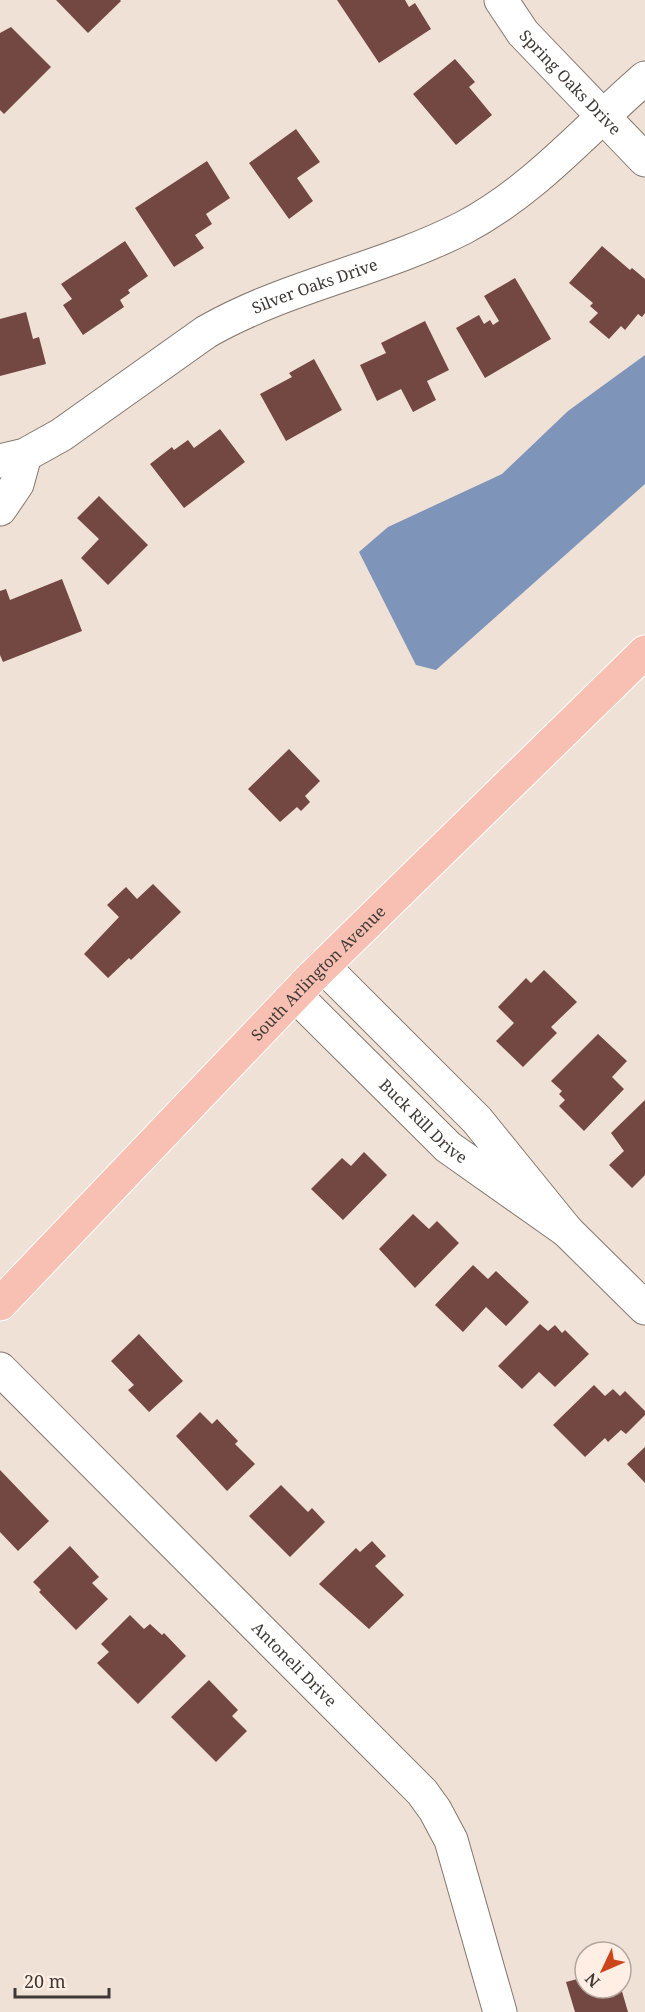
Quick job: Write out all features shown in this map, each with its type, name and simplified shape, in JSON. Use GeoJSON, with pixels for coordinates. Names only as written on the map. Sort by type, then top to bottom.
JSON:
{"type":"FeatureCollection","features":[{"type":"Feature","properties":{"kind":"main road","name":"South Arlington Avenue"},"geometry":{"type":"LineString","coordinates":[[0,1304],[323,966],[645,652]]}},
{"type":"Feature","properties":{"kind":"street","name":"Spring Oaks Drive"},"geometry":{"type":"LineString","coordinates":[[501,0],[523,33],[645,160]]}},
{"type":"Feature","properties":{"kind":"street","name":"Silver Oaks Drive"},"geometry":{"type":"LineString","coordinates":[[0,509],[17,484],[13,458],[62,435],[216,326],[261,304],[424,246],[477,220],[530,185],[645,78]]}},
{"type":"Feature","properties":{"kind":"street","name":"Buck Rill Drive"},"geometry":{"type":"LineString","coordinates":[[323,966],[477,1119],[567,1231],[645,1308]]}},
{"type":"Feature","properties":{"kind":"street","name":"Buck Rill Drive"},"geometry":{"type":"LineString","coordinates":[[295,995],[448,1147],[567,1231]]}},
{"type":"Feature","properties":{"kind":"street","name":"Antoneli Drive"},"geometry":{"type":"LineString","coordinates":[[0,1369],[422,1792],[451,1840],[501,2012]]}},
{"type":"Feature","properties":{"kind":"water"},"geometry":{"type":"Polygon","coordinates":[[[645,355],[645,484],[436,670],[416,665],[359,552],[388,527],[502,474],[568,411],[645,355]]]}},
{"type":"Feature","properties":{"kind":"building"},"geometry":{"type":"Polygon","coordinates":[[[56,0],[120,0],[121,1],[88,33],[56,0]]]}},
{"type":"Feature","properties":{"kind":"building"},"geometry":{"type":"Polygon","coordinates":[[[337,0],[405,0],[409,7],[415,3],[431,29],[379,63],[337,0]]]}},
{"type":"Feature","properties":{"kind":"building"},"geometry":{"type":"Polygon","coordinates":[[[11,27],[51,67],[4,114],[0,110],[0,33],[11,27]]]}},
{"type":"Feature","properties":{"kind":"building"},"geometry":{"type":"Polygon","coordinates":[[[455,59],[475,82],[469,87],[492,115],[456,145],[413,94],[455,59]]]}},
{"type":"Feature","properties":{"kind":"building"},"geometry":{"type":"Polygon","coordinates":[[[296,129],[320,162],[297,178],[313,201],[289,219],[249,163],[296,129]]]}},
{"type":"Feature","properties":{"kind":"building"},"geometry":{"type":"Polygon","coordinates":[[[207,161],[230,198],[206,214],[212,224],[195,235],[204,248],[174,267],[135,208],[207,161]]]}},
{"type":"Feature","properties":{"kind":"building"},"geometry":{"type":"Polygon","coordinates":[[[125,241],[148,276],[128,290],[130,293],[120,300],[124,307],[83,335],[63,305],[72,299],[61,284],[125,241]]]}},
{"type":"Feature","properties":{"kind":"building"},"geometry":{"type":"Polygon","coordinates":[[[602,246],[630,270],[632,268],[645,279],[645,313],[642,317],[638,314],[625,330],[621,326],[609,339],[589,322],[598,313],[590,306],[593,303],[569,283],[602,246]]]}},
{"type":"Feature","properties":{"kind":"building"},"geometry":{"type":"Polygon","coordinates":[[[515,278],[551,339],[485,378],[456,328],[479,315],[484,324],[490,320],[493,325],[499,321],[484,296],[515,278]]]}},
{"type":"Feature","properties":{"kind":"building"},"geometry":{"type":"Polygon","coordinates":[[[26,312],[33,339],[39,337],[46,364],[0,376],[0,319],[26,312]]]}},
{"type":"Feature","properties":{"kind":"building"},"geometry":{"type":"Polygon","coordinates":[[[425,321],[449,370],[427,381],[436,400],[413,412],[401,389],[377,401],[360,365],[386,353],[381,343],[425,321]]]}},
{"type":"Feature","properties":{"kind":"building"},"geometry":{"type":"Polygon","coordinates":[[[314,359],[342,410],[286,441],[260,394],[292,377],[289,373],[314,359]]]}},
{"type":"Feature","properties":{"kind":"building"},"geometry":{"type":"Polygon","coordinates":[[[220,429],[245,462],[184,508],[150,464],[172,447],[174,450],[188,440],[194,448],[220,429]]]}},
{"type":"Feature","properties":{"kind":"building"},"geometry":{"type":"Polygon","coordinates":[[[99,496],[148,545],[108,585],[81,558],[99,539],[77,518],[99,496]]]}},
{"type":"Feature","properties":{"kind":"building"},"geometry":{"type":"Polygon","coordinates":[[[62,579],[82,631],[3,662],[0,655],[0,591],[6,589],[10,600],[62,579]]]}},
{"type":"Feature","properties":{"kind":"building"},"geometry":{"type":"Polygon","coordinates":[[[289,749],[320,781],[305,796],[310,802],[301,811],[297,807],[280,822],[248,789],[289,749]]]}},
{"type":"Feature","properties":{"kind":"building"},"geometry":{"type":"Polygon","coordinates":[[[153,884],[181,912],[131,960],[129,958],[108,978],[84,954],[119,917],[107,905],[126,887],[137,899],[153,884]]]}},
{"type":"Feature","properties":{"kind":"building"},"geometry":{"type":"Polygon","coordinates":[[[544,970],[577,1002],[551,1027],[557,1033],[523,1067],[496,1041],[514,1023],[498,1007],[526,978],[531,983],[544,970]]]}},
{"type":"Feature","properties":{"kind":"building"},"geometry":{"type":"Polygon","coordinates":[[[598,1034],[627,1061],[612,1077],[624,1089],[584,1131],[559,1106],[565,1100],[559,1094],[562,1091],[551,1081],[598,1034]]]}},
{"type":"Feature","properties":{"kind":"building"},"geometry":{"type":"Polygon","coordinates":[[[645,1100],[645,1175],[632,1188],[609,1165],[624,1151],[611,1133],[645,1100]]]}},
{"type":"Feature","properties":{"kind":"building"},"geometry":{"type":"Polygon","coordinates":[[[364,1152],[387,1175],[343,1220],[311,1189],[342,1158],[351,1166],[364,1152]]]}},
{"type":"Feature","properties":{"kind":"building"},"geometry":{"type":"Polygon","coordinates":[[[413,1214],[429,1229],[437,1221],[459,1243],[415,1288],[379,1249],[413,1214]]]}},
{"type":"Feature","properties":{"kind":"building"},"geometry":{"type":"Polygon","coordinates":[[[473,1265],[488,1279],[496,1271],[529,1302],[506,1326],[486,1307],[463,1332],[435,1305],[473,1265]]]}},
{"type":"Feature","properties":{"kind":"building"},"geometry":{"type":"Polygon","coordinates":[[[540,1324],[548,1331],[555,1325],[562,1333],[565,1330],[589,1354],[555,1387],[539,1372],[522,1389],[498,1366],[540,1324]]]}},
{"type":"Feature","properties":{"kind":"building"},"geometry":{"type":"Polygon","coordinates":[[[139,1334],[183,1381],[149,1412],[128,1390],[134,1385],[111,1361],[139,1334]]]}},
{"type":"Feature","properties":{"kind":"building"},"geometry":{"type":"Polygon","coordinates":[[[594,1385],[605,1396],[613,1389],[620,1396],[625,1391],[645,1411],[645,1415],[626,1434],[621,1430],[608,1442],[605,1438],[585,1457],[553,1425],[594,1385]]]}},
{"type":"Feature","properties":{"kind":"building"},"geometry":{"type":"Polygon","coordinates":[[[200,1412],[212,1424],[217,1419],[238,1441],[235,1444],[255,1464],[227,1491],[176,1436],[200,1412]]]}},
{"type":"Feature","properties":{"kind":"building"},"geometry":{"type":"Polygon","coordinates":[[[645,1447],[645,1483],[627,1464],[645,1447]]]}},
{"type":"Feature","properties":{"kind":"building"},"geometry":{"type":"Polygon","coordinates":[[[0,1470],[49,1521],[18,1551],[0,1532],[0,1470]]]}},
{"type":"Feature","properties":{"kind":"building"},"geometry":{"type":"Polygon","coordinates":[[[281,1485],[308,1512],[312,1508],[325,1522],[290,1557],[249,1516],[281,1485]]]}},
{"type":"Feature","properties":{"kind":"building"},"geometry":{"type":"Polygon","coordinates":[[[372,1541],[386,1556],[375,1566],[404,1595],[369,1629],[319,1584],[356,1548],[360,1552],[372,1541]]]}},
{"type":"Feature","properties":{"kind":"building"},"geometry":{"type":"Polygon","coordinates":[[[70,1546],[99,1577],[92,1583],[108,1599],[76,1630],[39,1592],[41,1590],[33,1582],[70,1546]]]}},
{"type":"Feature","properties":{"kind":"building"},"geometry":{"type":"Polygon","coordinates":[[[130,1615],[144,1629],[150,1624],[162,1635],[164,1633],[186,1656],[138,1704],[97,1663],[109,1652],[101,1644],[130,1615]]]}},
{"type":"Feature","properties":{"kind":"building"},"geometry":{"type":"Polygon","coordinates":[[[209,1680],[238,1710],[232,1716],[247,1731],[216,1762],[171,1717],[209,1680]]]}},
{"type":"Feature","properties":{"kind":"building"},"geometry":{"type":"Polygon","coordinates":[[[573,1980],[573,2000],[624,2000],[628,2012],[575,2012],[566,1982],[573,1980]]]}}]}
